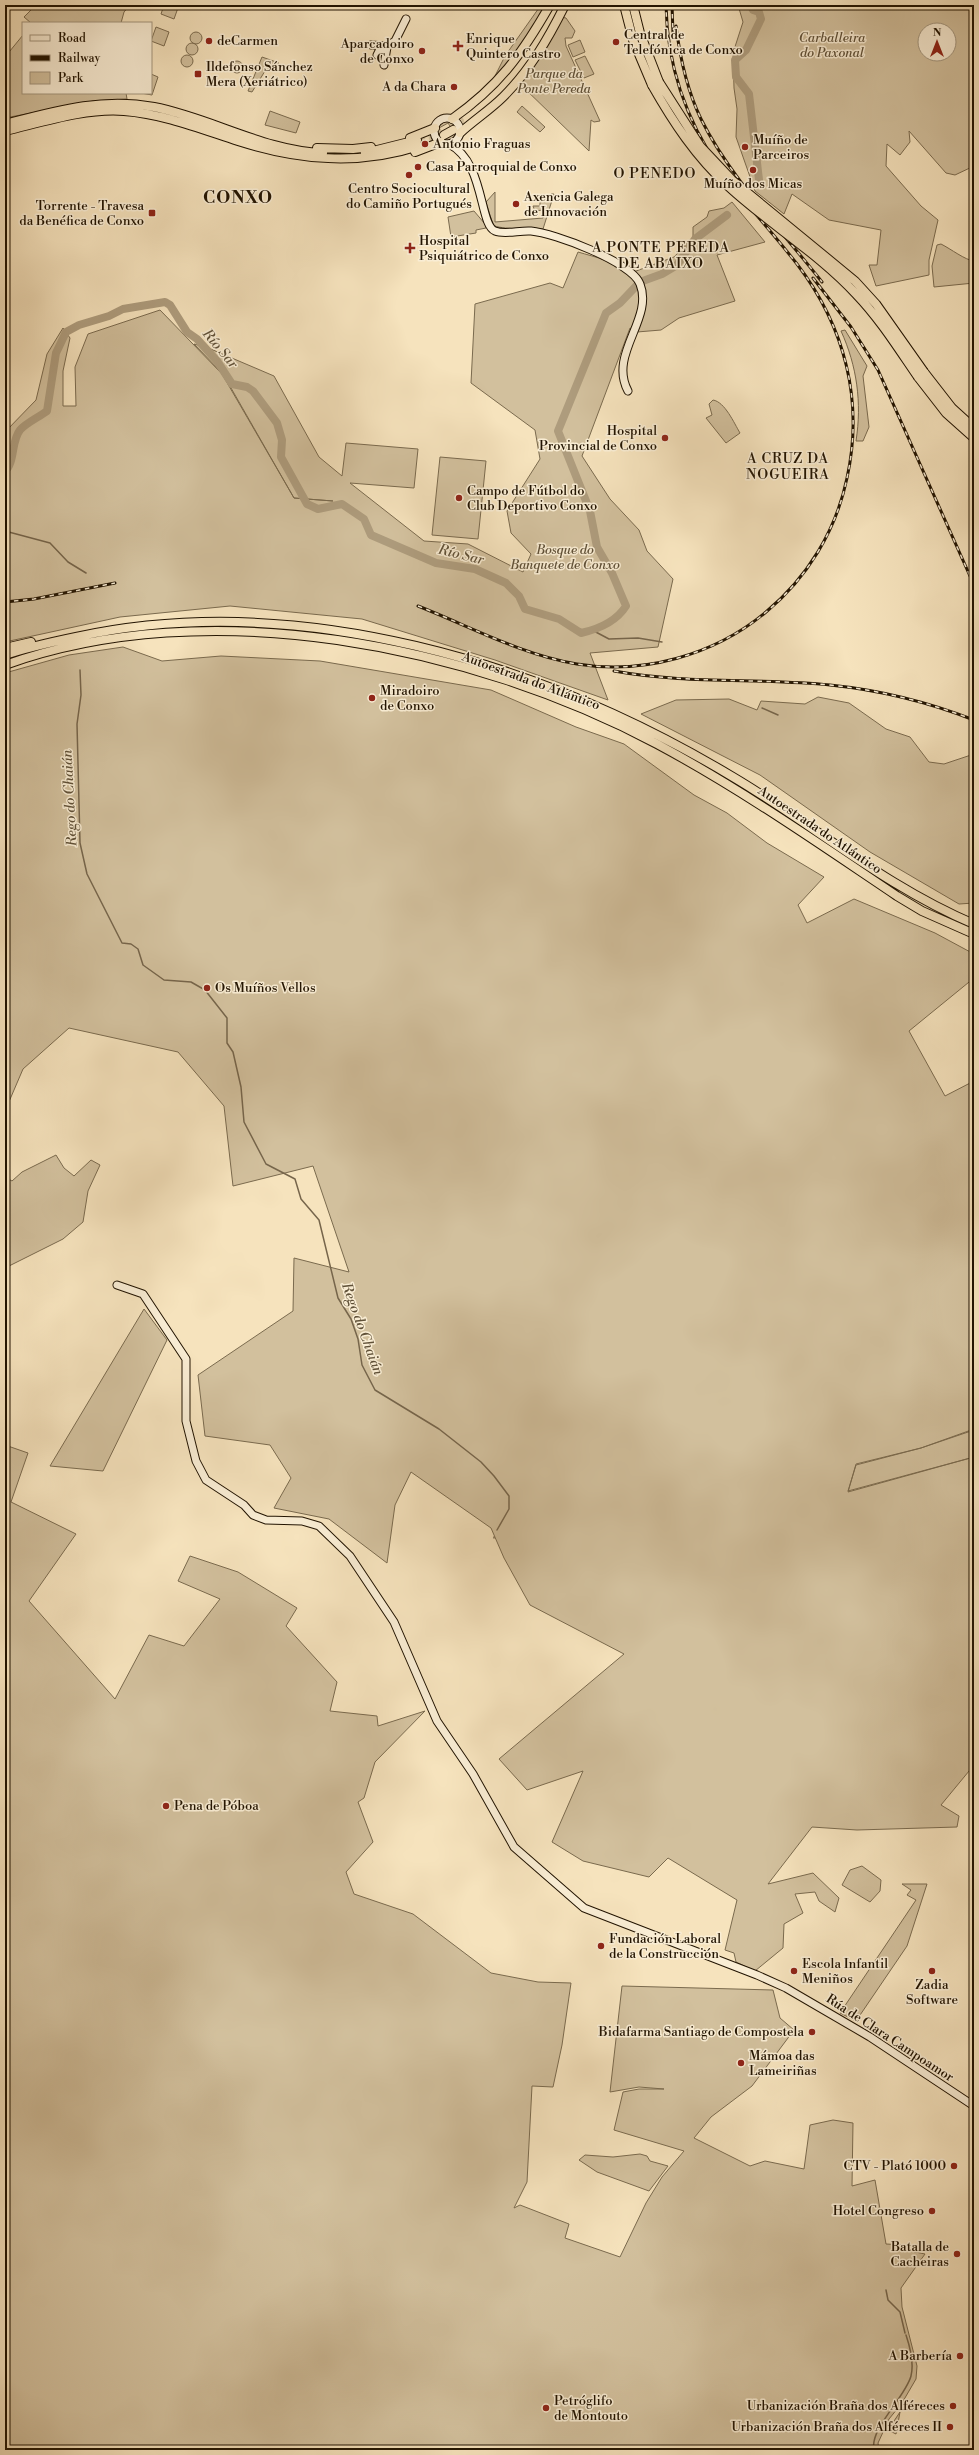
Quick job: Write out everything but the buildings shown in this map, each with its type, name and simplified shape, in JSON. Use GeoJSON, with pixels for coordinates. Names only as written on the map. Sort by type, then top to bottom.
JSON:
{"type":"FeatureCollection","features":[{"type":"Feature","properties":{"kind":"highway"},"geometry":{"type":"LineString","coordinates":[[455,129],[495,85],[530,40],[550,5]]}},
{"type":"Feature","properties":{"kind":"highway"},"geometry":{"type":"LineString","coordinates":[[555,5],[515,69],[492,94],[464,120],[502,91],[519,72],[564,5]]}},
{"type":"Feature","properties":{"kind":"highway"},"geometry":{"type":"LineString","coordinates":[[551,23],[561,5]]}},
{"type":"Feature","properties":{"kind":"highway"},"geometry":{"type":"LineString","coordinates":[[260,147],[272,153],[296,159],[356,164],[401,156],[455,129],[495,104],[520,78],[540,52],[564,5]]}},
{"type":"Feature","properties":{"kind":"highway"},"geometry":{"type":"LineString","coordinates":[[633,5],[655,84]]}},
{"type":"Feature","properties":{"kind":"highway"},"geometry":{"type":"LineString","coordinates":[[624,7],[638,54],[655,84],[700,146],[732,180],[854,281],[876,304],[946,413],[974,438]]}},
{"type":"Feature","properties":{"kind":"highway"},"geometry":{"type":"LineString","coordinates":[[5,124],[86,104],[123,103],[162,109],[298,149],[366,148],[442,136]]}},
{"type":"Feature","properties":{"kind":"highway"},"geometry":{"type":"LineString","coordinates":[[5,131],[89,113],[122,111],[161,116],[260,147],[292,155],[345,160],[381,156],[418,140]]}},
{"type":"Feature","properties":{"kind":"highway"},"geometry":{"type":"LineString","coordinates":[[921,375],[952,408],[974,428]]}},
{"type":"Feature","properties":{"kind":"highway","name":"Autoestrada do Atlántico"},"geometry":{"type":"LineString","coordinates":[[5,655],[33,647],[109,630],[202,622],[306,626],[398,642],[494,669],[582,700],[658,735],[732,776],[898,887],[935,907],[974,924]]}},
{"type":"Feature","properties":{"kind":"highway"},"geometry":{"type":"LineString","coordinates":[[5,648],[94,630],[109,630]]}},
{"type":"Feature","properties":{"kind":"highway","name":"Autoestrada do Atlántico"},"geometry":{"type":"LineString","coordinates":[[5,665],[82,643],[151,633],[202,630],[260,631],[306,636],[363,645],[466,669],[578,708],[655,743],[729,784],[897,896],[922,911],[974,934]]}},
{"type":"Feature","properties":{"kind":"street"},"geometry":{"type":"LineString","coordinates":[[384,65],[387,47],[396,39],[406,19]]}},
{"type":"Feature","properties":{"kind":"street"},"geometry":{"type":"LineString","coordinates":[[370,45],[387,47]]}},
{"type":"Feature","properties":{"kind":"street"},"geometry":{"type":"LineString","coordinates":[[463,154],[442,136],[440,120],[455,129],[463,154],[476,176],[487,221],[493,230],[501,232],[527,230],[545,234],[606,257],[629,269],[640,283],[643,302],[622,366],[623,380],[628,391]]}},
{"type":"Feature","properties":{"kind":"street","name":"Rúa de Clara Campoamor"},"geometry":{"type":"LineString","coordinates":[[117,1284],[142,1294],[186,1359],[186,1421],[192,1449],[206,1480],[244,1505],[253,1515],[266,1520],[302,1521],[319,1526],[350,1556],[394,1622],[437,1721],[473,1774],[514,1847],[584,1908],[757,1975],[813,2004],[870,2037],[974,2106]]}},
{"type":"Feature","properties":{"kind":"green space"},"geometry":{"type":"Polygon","coordinates":[[[36,5],[130,5],[124,12],[121,22],[30,22],[24,17],[36,5]]]}},
{"type":"Feature","properties":{"kind":"green space"},"geometry":{"type":"Polygon","coordinates":[[[164,5],[179,5],[174,19],[161,14],[164,5]]]}},
{"type":"Feature","properties":{"kind":"green space"},"geometry":{"type":"Polygon","coordinates":[[[541,5],[547,5],[530,36],[492,82],[505,56],[541,5]]]}},
{"type":"Feature","properties":{"kind":"green space","name":"Carballeira do Paxonal"},"geometry":{"type":"Polygon","coordinates":[[[738,5],[974,5],[974,166],[955,175],[946,173],[909,131],[910,142],[900,155],[887,144],[886,166],[921,206],[938,220],[929,260],[929,275],[876,286],[869,265],[877,265],[881,230],[829,220],[792,194],[784,214],[755,191],[736,137],[737,109],[734,88],[733,53],[743,22],[738,5]]]}},
{"type":"Feature","properties":{"kind":"green space","name":"Parque da Ponte Pereda"},"geometry":{"type":"Polygon","coordinates":[[[561,17],[566,18],[575,31],[572,38],[565,38],[566,46],[600,121],[594,122],[591,120],[589,151],[520,84],[561,17]]]}},
{"type":"Feature","properties":{"kind":"green space"},"geometry":{"type":"Polygon","coordinates":[[[156,27],[169,32],[164,46],[152,41],[156,27]]]}},
{"type":"Feature","properties":{"kind":"green space"},"geometry":{"type":"Polygon","coordinates":[[[194,32],[198,32],[202,38],[198,44],[194,44],[190,40],[190,36],[194,32]]]}},
{"type":"Feature","properties":{"kind":"green space"},"geometry":{"type":"Polygon","coordinates":[[[22,36],[22,94],[126,94],[127,99],[93,101],[5,118],[5,57],[22,36]]]}},
{"type":"Feature","properties":{"kind":"green space"},"geometry":{"type":"Polygon","coordinates":[[[580,40],[585,52],[573,57],[568,45],[580,40]]]}},
{"type":"Feature","properties":{"kind":"green space"},"geometry":{"type":"Polygon","coordinates":[[[190,43],[194,43],[198,49],[194,55],[190,55],[186,51],[186,47],[190,43]]]}},
{"type":"Feature","properties":{"kind":"green space"},"geometry":{"type":"Polygon","coordinates":[[[185,55],[189,55],[193,61],[189,67],[185,67],[181,63],[181,59],[185,55]]]}},
{"type":"Feature","properties":{"kind":"green space"},"geometry":{"type":"Polygon","coordinates":[[[585,56],[594,74],[584,78],[575,60],[585,56]]]}},
{"type":"Feature","properties":{"kind":"green space"},"geometry":{"type":"Polygon","coordinates":[[[262,57],[279,63],[265,71],[252,92],[248,91],[262,57]]]}},
{"type":"Feature","properties":{"kind":"green space"},"geometry":{"type":"Polygon","coordinates":[[[237,61],[241,63],[243,67],[241,71],[237,73],[233,71],[231,67],[233,63],[237,61]]]}},
{"type":"Feature","properties":{"kind":"green space"},"geometry":{"type":"Polygon","coordinates":[[[152,74],[158,77],[152,95],[146,94],[152,94],[152,74]]]}},
{"type":"Feature","properties":{"kind":"green space"},"geometry":{"type":"Polygon","coordinates":[[[522,106],[545,127],[540,132],[517,112],[522,106]]]}},
{"type":"Feature","properties":{"kind":"green space"},"geometry":{"type":"Polygon","coordinates":[[[270,111],[300,122],[296,133],[265,125],[270,111]]]}},
{"type":"Feature","properties":{"kind":"green space"},"geometry":{"type":"Polygon","coordinates":[[[446,121],[454,124],[457,129],[455,138],[449,141],[439,138],[437,131],[439,125],[446,121]],[[448,123],[439,128],[445,137],[454,132],[448,123]]]}},
{"type":"Feature","properties":{"kind":"green space"},"geometry":{"type":"Polygon","coordinates":[[[495,192],[495,222],[543,218],[543,210],[535,211],[533,206],[540,206],[540,201],[549,200],[551,194],[554,194],[543,229],[509,228],[497,227],[493,225],[486,202],[495,192]]]}},
{"type":"Feature","properties":{"kind":"green space","name":"Bosque do Banquete de Conxo"},"geometry":{"type":"Polygon","coordinates":[[[732,202],[765,242],[717,255],[735,301],[679,318],[661,330],[637,332],[630,328],[582,456],[610,499],[639,530],[647,551],[673,579],[658,647],[590,653],[608,700],[495,660],[362,619],[230,606],[120,617],[5,642],[5,432],[36,400],[47,354],[63,328],[70,338],[63,371],[63,406],[76,406],[75,367],[88,334],[160,310],[222,374],[294,498],[223,374],[194,344],[206,347],[274,376],[319,457],[342,476],[346,443],[418,449],[414,488],[350,483],[424,541],[468,544],[523,572],[531,554],[511,533],[507,511],[540,459],[535,430],[471,383],[475,304],[550,283],[563,288],[578,252],[611,263],[628,274],[674,257],[693,237],[693,227],[707,217],[709,211],[724,208],[732,202]]]}},
{"type":"Feature","properties":{"kind":"green space"},"geometry":{"type":"Polygon","coordinates":[[[474,211],[485,224],[486,228],[476,230],[476,233],[451,237],[448,217],[474,211]]]}},
{"type":"Feature","properties":{"kind":"green space"},"geometry":{"type":"Polygon","coordinates":[[[941,244],[974,261],[974,283],[934,287],[932,266],[937,245],[941,244]]]}},
{"type":"Feature","properties":{"kind":"green space"},"geometry":{"type":"Polygon","coordinates":[[[845,330],[867,366],[863,376],[869,427],[863,441],[856,441],[858,427],[857,385],[851,358],[841,331],[845,330]]]}},
{"type":"Feature","properties":{"kind":"green space"},"geometry":{"type":"Polygon","coordinates":[[[713,400],[725,409],[740,433],[726,443],[706,418],[712,415],[709,404],[713,400]]]}},
{"type":"Feature","properties":{"kind":"green space","name":"Campo de Fútbol do Club Deportivo Conxo"},"geometry":{"type":"Polygon","coordinates":[[[440,457],[486,461],[478,539],[432,535],[440,457]]]}},
{"type":"Feature","properties":{"kind":"green space"},"geometry":{"type":"Polygon","coordinates":[[[123,647],[162,661],[221,656],[320,661],[491,690],[576,727],[624,744],[694,795],[727,813],[767,843],[824,877],[798,905],[807,923],[854,899],[935,933],[974,954],[974,978],[909,1031],[945,1096],[974,1081],[974,1429],[921,1448],[856,1464],[848,1492],[974,1457],[974,1765],[941,1805],[959,1816],[957,1827],[857,1830],[812,1827],[768,1884],[813,1873],[839,1898],[835,1912],[819,1901],[815,1892],[795,1894],[803,1913],[784,1924],[783,1948],[755,1971],[736,1962],[734,1953],[725,1950],[737,1900],[668,1858],[649,1877],[583,1861],[552,1842],[583,1771],[527,1790],[499,1759],[624,1654],[530,1605],[504,1558],[491,1528],[411,1472],[395,1505],[387,1563],[329,1519],[274,1508],[291,1478],[270,1445],[205,1436],[198,1375],[293,1311],[294,1258],[349,1272],[313,1166],[233,1186],[224,1106],[178,1052],[69,1028],[23,1069],[5,1111],[5,673],[69,655],[123,647]]]}},
{"type":"Feature","properties":{"kind":"green space"},"geometry":{"type":"Polygon","coordinates":[[[818,697],[849,703],[886,729],[910,737],[929,762],[944,764],[974,754],[974,903],[959,904],[870,852],[760,775],[641,714],[676,700],[729,699],[757,710],[761,701],[805,704],[818,697]]]}},
{"type":"Feature","properties":{"kind":"green space"},"geometry":{"type":"Polygon","coordinates":[[[56,1155],[64,1168],[74,1176],[91,1160],[100,1165],[88,1191],[83,1222],[63,1239],[5,1268],[5,1177],[12,1181],[22,1172],[56,1155]]]}},
{"type":"Feature","properties":{"kind":"green space"},"geometry":{"type":"Polygon","coordinates":[[[144,1309],[167,1340],[103,1471],[50,1466],[144,1309]]]}},
{"type":"Feature","properties":{"kind":"green space"},"geometry":{"type":"Polygon","coordinates":[[[974,1430],[974,1457],[848,1491],[856,1465],[921,1448],[974,1430]]]}},
{"type":"Feature","properties":{"kind":"green space"},"geometry":{"type":"Polygon","coordinates":[[[5,1445],[28,1453],[11,1502],[76,1534],[29,1601],[115,1699],[149,1635],[184,1646],[220,1599],[178,1581],[190,1556],[238,1572],[297,1608],[286,1626],[337,1682],[330,1711],[377,1716],[378,1726],[425,1711],[375,1762],[364,1798],[358,1802],[373,1842],[346,1872],[354,1894],[413,1914],[491,1973],[538,1982],[571,1983],[562,2045],[553,2087],[532,2086],[527,2182],[514,2208],[520,2205],[569,2224],[565,2238],[620,2257],[646,2203],[662,2177],[684,2151],[614,2130],[623,2092],[639,2089],[664,2089],[639,2087],[610,2092],[622,1986],[773,1990],[780,2018],[794,2030],[752,2086],[711,2117],[694,2138],[750,2166],[765,2161],[804,2169],[810,2125],[833,2120],[853,2123],[852,2186],[875,2180],[886,2244],[905,2245],[906,2250],[925,2254],[901,2288],[902,2307],[917,2366],[916,2379],[902,2403],[889,2419],[878,2443],[879,2450],[5,2450],[5,1445]]]}},
{"type":"Feature","properties":{"kind":"green space"},"geometry":{"type":"Polygon","coordinates":[[[862,1866],[881,1880],[880,1891],[870,1902],[842,1885],[850,1870],[862,1866]]]}},
{"type":"Feature","properties":{"kind":"green space"},"geometry":{"type":"Polygon","coordinates":[[[902,1884],[927,1884],[907,1946],[856,2021],[840,2013],[916,1900],[907,1895],[911,1890],[902,1884]]]}},
{"type":"Feature","properties":{"kind":"green space"},"geometry":{"type":"Polygon","coordinates":[[[640,2154],[647,2156],[650,2161],[668,2166],[649,2191],[597,2172],[579,2160],[585,2155],[613,2157],[640,2154]]]}},
{"type":"Feature","properties":{"kind":"green space"},"geometry":{"type":"Polygon","coordinates":[[[900,2412],[896,2434],[888,2430],[900,2412]]]}},
{"type":"Feature","properties":{"kind":"waterway","name":"Río Sar"},"geometry":{"type":"LineString","coordinates":[[751,5],[753,10],[759,12],[761,19],[746,50],[735,60],[736,77],[749,94],[759,180]]}},
{"type":"Feature","properties":{"kind":"waterway","name":"Río Sar"},"geometry":{"type":"LineString","coordinates":[[5,471],[10,463],[15,440],[20,430],[29,422],[47,411],[56,353],[66,332],[79,325],[109,316],[123,309],[165,302],[170,305],[187,332],[197,339],[217,361],[232,384],[247,387],[253,391],[277,423],[282,440],[281,457],[307,504],[318,509],[342,504],[364,519],[371,535],[436,563],[475,569],[506,583],[519,596],[525,609],[559,619],[581,633],[594,629],[612,621],[626,606],[612,573],[597,547],[590,511],[558,431],[606,313],[620,303],[640,282],[662,274],[677,265],[695,239],[727,215]]}},
{"type":"Feature","properties":{"kind":"waterway","name":"Rego do Chaián"},"geometry":{"type":"LineString","coordinates":[[5,531],[50,543],[68,562],[86,573]]}},
{"type":"Feature","properties":{"kind":"waterway"},"geometry":{"type":"LineString","coordinates":[[592,630],[609,639],[638,638],[662,642]]}},
{"type":"Feature","properties":{"kind":"waterway","name":"Rego do Chaián"},"geometry":{"type":"LineString","coordinates":[[80,670],[81,695],[77,724],[80,843],[87,874],[122,943],[131,944],[138,949],[143,965],[164,980],[191,982],[205,990],[227,1018],[227,1043],[233,1052],[241,1087],[244,1122],[266,1164],[295,1179],[301,1199],[319,1220],[338,1298],[351,1319],[358,1339],[362,1365],[375,1390],[439,1429],[481,1462],[494,1476],[509,1496],[509,1509],[497,1530]]}},
{"type":"Feature","properties":{"kind":"waterway"},"geometry":{"type":"LineString","coordinates":[[762,708],[778,715]]}},
{"type":"Feature","properties":{"kind":"waterway"},"geometry":{"type":"LineString","coordinates":[[886,2290],[888,2300],[900,2312],[905,2333]]}},
{"type":"Feature","properties":{"kind":"waterway"},"geometry":{"type":"LineString","coordinates":[[874,2450],[874,2442],[877,2433],[902,2394],[911,2376],[912,2361],[906,2335]]}},
{"type":"Feature","properties":{"kind":"tunnel"},"geometry":{"type":"LineString","coordinates":[[450,125],[462,117]]}},
{"type":"Feature","properties":{"kind":"tunnel"},"geometry":{"type":"LineString","coordinates":[[453,130],[465,123]]}},
{"type":"Feature","properties":{"kind":"tunnel"},"geometry":{"type":"LineString","coordinates":[[417,140],[441,130]]}},
{"type":"Feature","properties":{"kind":"tunnel"},"geometry":{"type":"LineString","coordinates":[[419,146],[444,135]]}},
{"type":"Feature","properties":{"kind":"railway"},"geometry":{"type":"LineString","coordinates":[[418,606],[516,647],[556,660],[602,667],[627,667],[652,664],[677,658],[724,640],[746,627],[766,612],[781,599],[807,569],[818,552],[835,517],[847,478],[852,449],[853,421],[851,393],[846,366],[838,339],[814,288],[797,264],[720,169],[697,131],[688,111],[675,70],[670,49],[666,5]]}},
{"type":"Feature","properties":{"kind":"railway"},"geometry":{"type":"LineString","coordinates":[[672,5],[673,33]]}},
{"type":"Feature","properties":{"kind":"railway"},"geometry":{"type":"LineString","coordinates":[[676,26],[682,62],[688,85],[701,119],[726,161],[741,182],[822,282]]}},
{"type":"Feature","properties":{"kind":"railway"},"geometry":{"type":"LineString","coordinates":[[813,278],[851,327],[878,370],[974,585]]}},
{"type":"Feature","properties":{"kind":"railway"},"geometry":{"type":"LineString","coordinates":[[5,602],[34,599],[115,583]]}},
{"type":"Feature","properties":{"kind":"railway"},"geometry":{"type":"LineString","coordinates":[[614,671],[668,678],[803,683],[848,687],[921,702],[974,720]]}},
{"type":"Feature","properties":{"kind":"place","name":"deCarmen"},"geometry":{"type":"Point","coordinates":[209,41]}},
{"type":"Feature","properties":{"kind":"place","name":"Central de Telefónica de Conxo"},"geometry":{"type":"Point","coordinates":[616,42]}},
{"type":"Feature","properties":{"kind":"place","name":"Enrique Quintero Castro"},"geometry":{"type":"Point","coordinates":[458,46]}},
{"type":"Feature","properties":{"kind":"place","name":"Aparcadoiro de Conxo"},"geometry":{"type":"Point","coordinates":[422,51]}},
{"type":"Feature","properties":{"kind":"place","name":"Ildefonso Sánchez Mera (Xeriátrico)"},"geometry":{"type":"Point","coordinates":[198,74]}},
{"type":"Feature","properties":{"kind":"place","name":"A da Chara"},"geometry":{"type":"Point","coordinates":[454,87]}},
{"type":"Feature","properties":{"kind":"place","name":"Antonio Fraguas"},"geometry":{"type":"Point","coordinates":[425,144]}},
{"type":"Feature","properties":{"kind":"place","name":"Muíño de Parceiros"},"geometry":{"type":"Point","coordinates":[745,147]}},
{"type":"Feature","properties":{"kind":"place","name":"Casa Parroquial de Conxo"},"geometry":{"type":"Point","coordinates":[418,167]}},
{"type":"Feature","properties":{"kind":"place","name":"Muíño dos Micas"},"geometry":{"type":"Point","coordinates":[753,170]}},
{"type":"Feature","properties":{"kind":"place","name":"Centro Sociocultural do Camiño Portugués"},"geometry":{"type":"Point","coordinates":[409,175]}},
{"type":"Feature","properties":{"kind":"place","name":"Axencia Galega de Innovación"},"geometry":{"type":"Point","coordinates":[516,204]}},
{"type":"Feature","properties":{"kind":"place","name":"Torrente - Travesa da Benéfica de Conxo"},"geometry":{"type":"Point","coordinates":[152,213]}},
{"type":"Feature","properties":{"kind":"place","name":"Hospital Psiquiátrico de Conxo"},"geometry":{"type":"Point","coordinates":[410,248]}},
{"type":"Feature","properties":{"kind":"place","name":"Hospital Provincial de Conxo"},"geometry":{"type":"Point","coordinates":[665,438]}},
{"type":"Feature","properties":{"kind":"place","name":"Campo de Fútbol do Club Deportivo Conxo"},"geometry":{"type":"Point","coordinates":[459,498]}},
{"type":"Feature","properties":{"kind":"place","name":"Miradoiro de Conxo"},"geometry":{"type":"Point","coordinates":[372,698]}},
{"type":"Feature","properties":{"kind":"place","name":"Os Muíños Vellos"},"geometry":{"type":"Point","coordinates":[207,988]}},
{"type":"Feature","properties":{"kind":"place","name":"Pena de Póboa"},"geometry":{"type":"Point","coordinates":[166,1806]}},
{"type":"Feature","properties":{"kind":"place","name":"Fundación Laboral de la Construcción"},"geometry":{"type":"Point","coordinates":[601,1946]}},
{"type":"Feature","properties":{"kind":"place","name":"Escola Infantil Meniños"},"geometry":{"type":"Point","coordinates":[794,1971]}},
{"type":"Feature","properties":{"kind":"place","name":"Zadia Software"},"geometry":{"type":"Point","coordinates":[932,1971]}},
{"type":"Feature","properties":{"kind":"place","name":"Bidafarma Santiago de Compostela"},"geometry":{"type":"Point","coordinates":[812,2032]}},
{"type":"Feature","properties":{"kind":"place","name":"Mámoa das Lameiriñas"},"geometry":{"type":"Point","coordinates":[741,2063]}},
{"type":"Feature","properties":{"kind":"place","name":"CTV - Plató 1000"},"geometry":{"type":"Point","coordinates":[954,2166]}},
{"type":"Feature","properties":{"kind":"place","name":"Hotel Congreso"},"geometry":{"type":"Point","coordinates":[932,2211]}},
{"type":"Feature","properties":{"kind":"place","name":"Batalla de Cacheiras"},"geometry":{"type":"Point","coordinates":[957,2254]}},
{"type":"Feature","properties":{"kind":"place","name":"A Barbería"},"geometry":{"type":"Point","coordinates":[960,2356]}},
{"type":"Feature","properties":{"kind":"place","name":"Urbanización Braña dos Alféreces"},"geometry":{"type":"Point","coordinates":[953,2406]}},
{"type":"Feature","properties":{"kind":"place","name":"Petróglifo de Montouto"},"geometry":{"type":"Point","coordinates":[546,2408]}},
{"type":"Feature","properties":{"kind":"place","name":"Urbanización Braña dos Alféreces II"},"geometry":{"type":"Point","coordinates":[950,2427]}},
{"type":"Feature","properties":{"kind":"district","name":"O PENEDO"},"geometry":{"type":"Point","coordinates":[655,174]}},
{"type":"Feature","properties":{"kind":"district","name":"CONXO"},"geometry":{"type":"Point","coordinates":[238,198]}},
{"type":"Feature","properties":{"kind":"district","name":"A PONTE PEREDA DE ABAIXO"},"geometry":{"type":"Point","coordinates":[661,256]}},
{"type":"Feature","properties":{"kind":"district","name":"A CRUZ DA NOGUEIRA"},"geometry":{"type":"Point","coordinates":[788,468]}}]}
